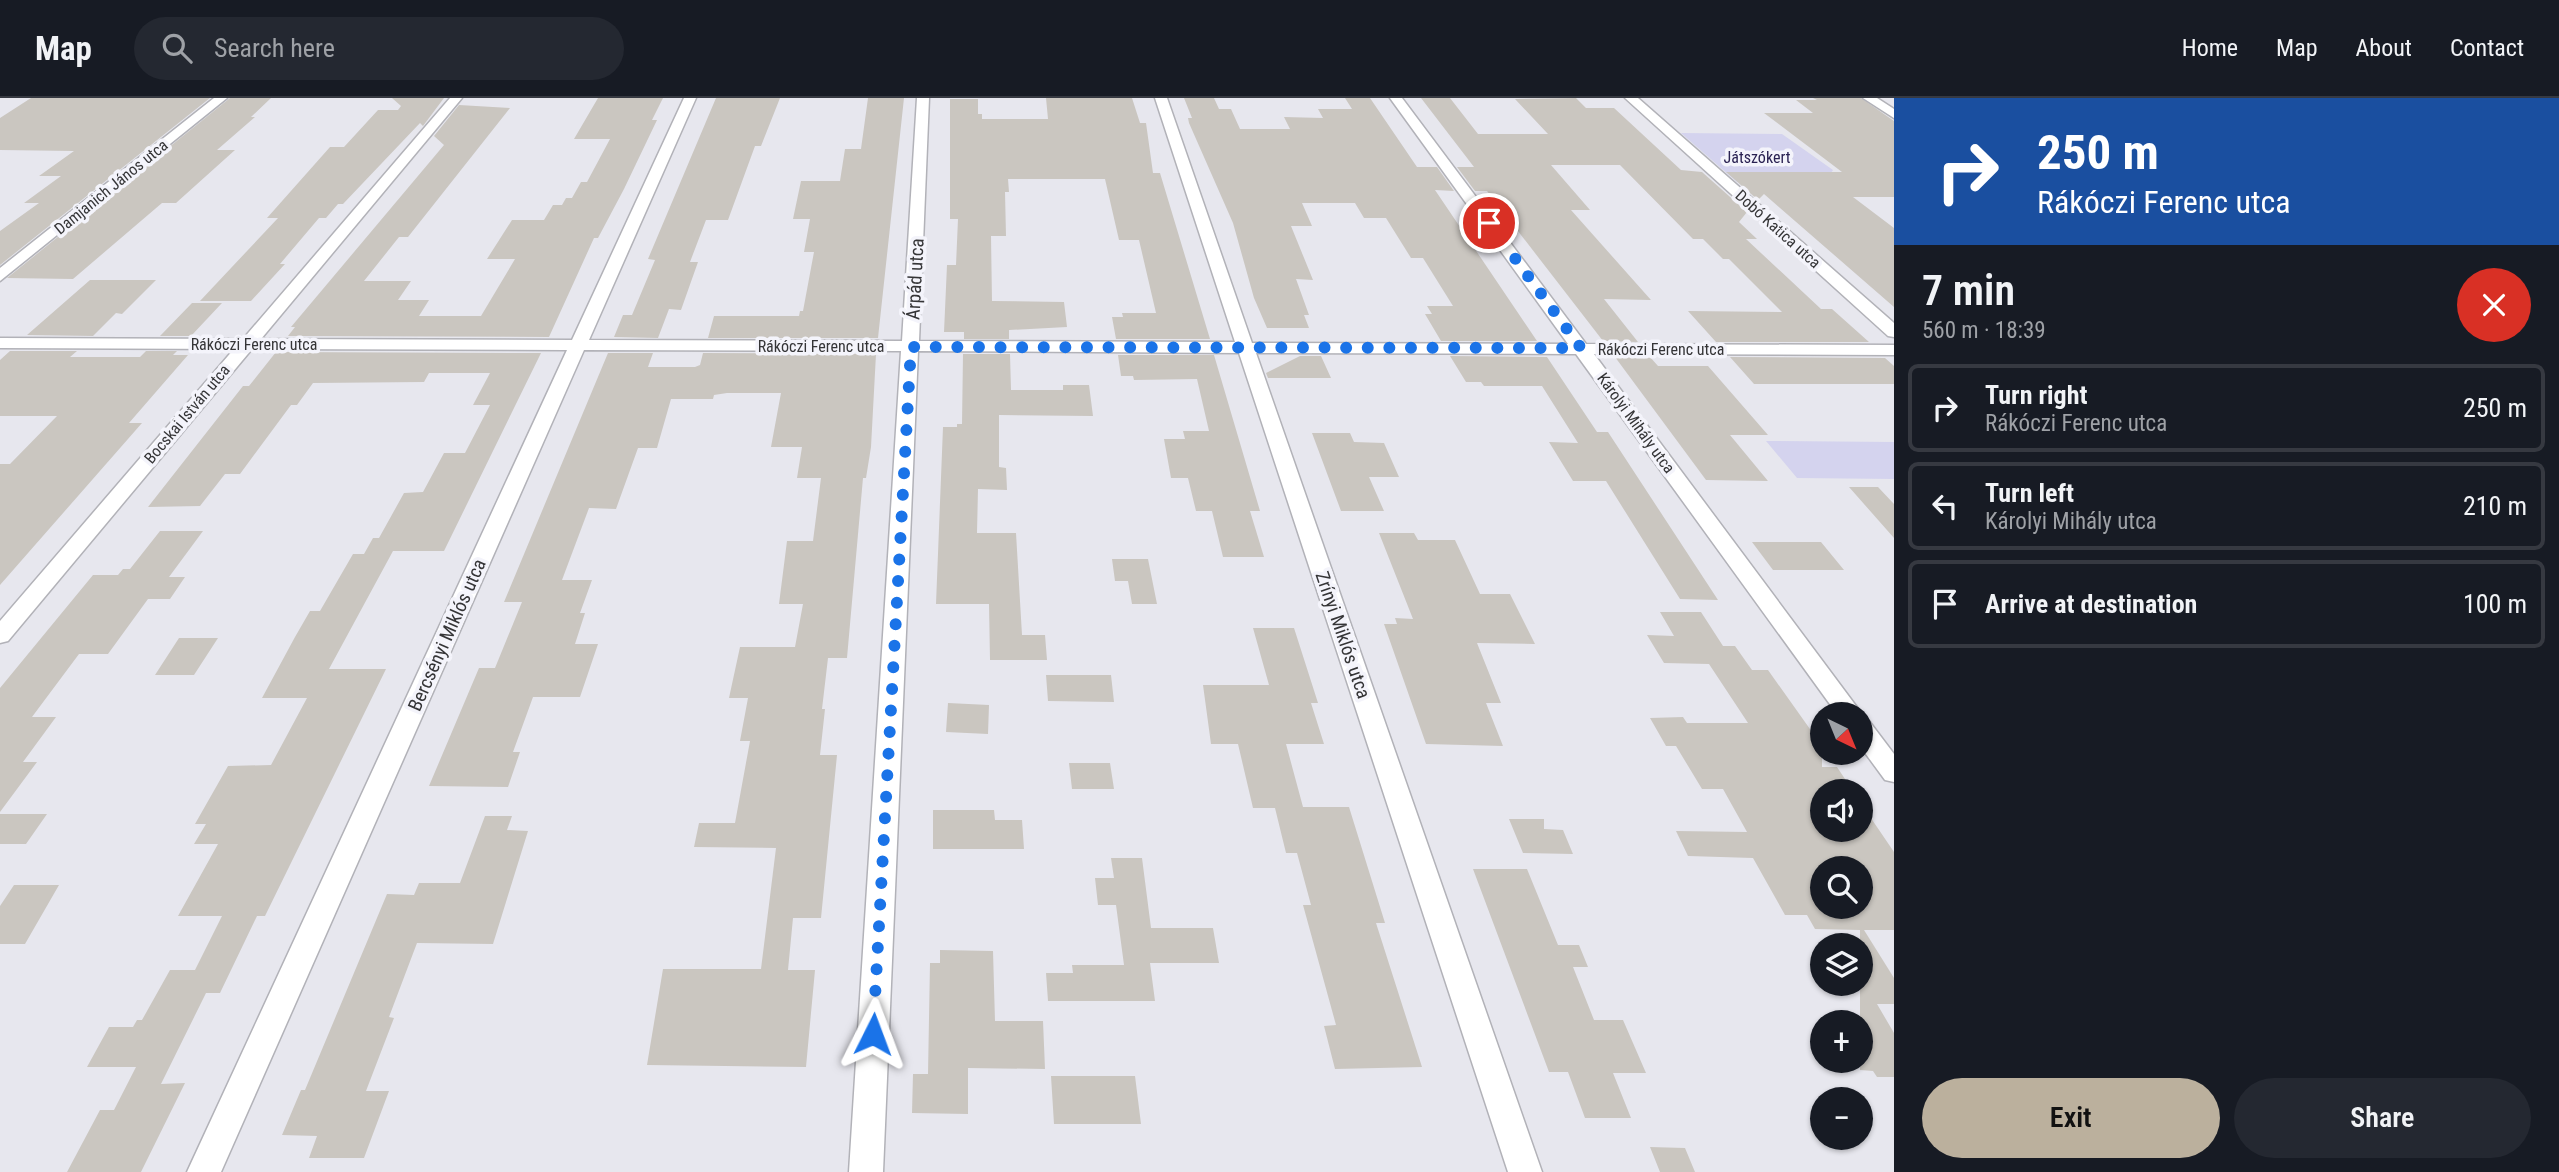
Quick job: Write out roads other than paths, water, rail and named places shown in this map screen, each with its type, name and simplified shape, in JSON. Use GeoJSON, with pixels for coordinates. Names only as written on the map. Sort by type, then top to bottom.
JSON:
{"type":"FeatureCollection","features":[{"type":"Feature","properties":{"kind":"street","name":"Damjanich János utca"},"geometry":{"type":"LineString","coordinates":[[0,276],[221,98]]}},
{"type":"Feature","properties":{"kind":"street","name":"Bocskai István utca"},"geometry":{"type":"LineString","coordinates":[[0,636],[456,98]]}},
{"type":"Feature","properties":{"kind":"street","name":"Bercsényi Miklós utca"},"geometry":{"type":"LineString","coordinates":[[204,1172],[690,98]]}},
{"type":"Feature","properties":{"kind":"street","name":"Árpád utca"},"geometry":{"type":"LineString","coordinates":[[866,1172],[923,98]]}},
{"type":"Feature","properties":{"kind":"street","name":"Zrínyi Miklós utca"},"geometry":{"type":"LineString","coordinates":[[1161,98],[1525,1172]]}},
{"type":"Feature","properties":{"kind":"street","name":"Károlyi Mihály utca"},"geometry":{"type":"LineString","coordinates":[[1396,98],[1841,702]]}},
{"type":"Feature","properties":{"kind":"street","name":"Dobó Katica utca"},"geometry":{"type":"LineString","coordinates":[[1631,98],[1894,332]]}},
{"type":"Feature","properties":{"kind":"street"},"geometry":{"type":"LineString","coordinates":[[1869,98],[1894,114]]}},
{"type":"Feature","properties":{"kind":"street","name":"Rákóczi Ferenc utca"},"geometry":{"type":"LineString","coordinates":[[0,343],[1894,350]]}},
{"type":"Feature","properties":{"kind":"street"},"geometry":{"type":"LineString","coordinates":[[1873,745],[1894,773]]}},
{"type":"Feature","properties":{"kind":"park label","name":"Játszókert"},"geometry":{"type":"Point","coordinates":[1757,157]}}]}
